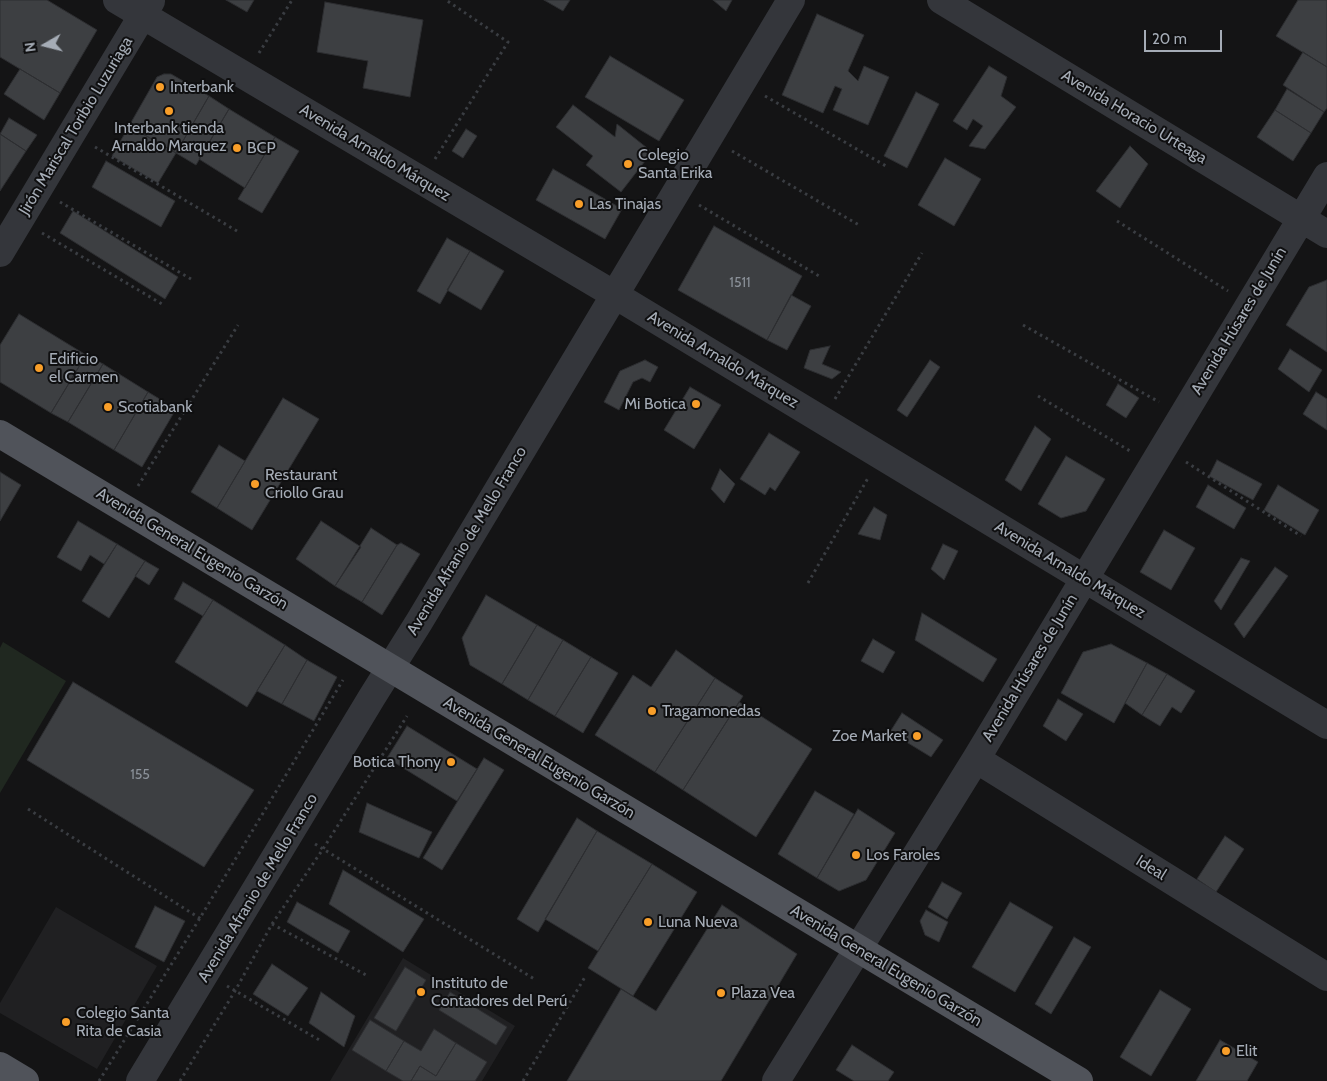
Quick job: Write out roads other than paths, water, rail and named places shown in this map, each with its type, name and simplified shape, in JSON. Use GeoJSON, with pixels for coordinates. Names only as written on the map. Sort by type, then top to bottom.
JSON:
{"type":"FeatureCollection","features":[{"type":"Feature","properties":{"kind":"main road","name":"Avenida General Eugenio Garzón"},"geometry":{"type":"LineString","coordinates":[[0,434],[1079,1081]]}},
{"type":"Feature","properties":{"kind":"main road"},"geometry":{"type":"LineString","coordinates":[[0,1066],[25,1081]]}},
{"type":"Feature","properties":{"kind":"street","name":"Avenida Arnaldo Márquez"},"geometry":{"type":"LineString","coordinates":[[116,0],[147,8],[245,76],[615,295],[1327,725]]}},
{"type":"Feature","properties":{"kind":"street","name":"Avenida Afranio de Mello Franco"},"geometry":{"type":"LineString","coordinates":[[140,1081],[245,910],[791,0]]}},
{"type":"Feature","properties":{"kind":"street","name":"Avenida Horacio Urteaga"},"geometry":{"type":"LineString","coordinates":[[941,0],[1327,234]]}},
{"type":"Feature","properties":{"kind":"street","name":"Jirón Mariscal Toribio Luzuriaga"},"geometry":{"type":"LineString","coordinates":[[0,253],[147,8]]}},
{"type":"Feature","properties":{"kind":"street","name":"Avenida Húsares de Junín"},"geometry":{"type":"LineString","coordinates":[[776,1081],[976,759],[1327,176]]}},
{"type":"Feature","properties":{"kind":"street","name":"Ideal"},"geometry":{"type":"LineString","coordinates":[[976,759],[1327,977]]}},
{"type":"Feature","properties":{"kind":"place","name":"Interbank"},"geometry":{"type":"Point","coordinates":[160,87]}},
{"type":"Feature","properties":{"kind":"place","name":"Interbank tienda Arnaldo Marquez"},"geometry":{"type":"Point","coordinates":[169,111]}},
{"type":"Feature","properties":{"kind":"place","name":"BCP"},"geometry":{"type":"Point","coordinates":[237,148]}},
{"type":"Feature","properties":{"kind":"place","name":"Colegio Santa Erika"},"geometry":{"type":"Point","coordinates":[628,164]}},
{"type":"Feature","properties":{"kind":"place","name":"Las Tinajas"},"geometry":{"type":"Point","coordinates":[579,204]}},
{"type":"Feature","properties":{"kind":"place","name":"Edificio el Carmen"},"geometry":{"type":"Point","coordinates":[39,368]}},
{"type":"Feature","properties":{"kind":"place","name":"Mi Botica"},"geometry":{"type":"Point","coordinates":[696,404]}},
{"type":"Feature","properties":{"kind":"place","name":"Scotiabank"},"geometry":{"type":"Point","coordinates":[108,407]}},
{"type":"Feature","properties":{"kind":"place","name":"Restaurant Criollo Grau"},"geometry":{"type":"Point","coordinates":[255,484]}},
{"type":"Feature","properties":{"kind":"place","name":"Tragamonedas"},"geometry":{"type":"Point","coordinates":[652,711]}},
{"type":"Feature","properties":{"kind":"place","name":"Zoe Market"},"geometry":{"type":"Point","coordinates":[917,736]}},
{"type":"Feature","properties":{"kind":"place","name":"Botica Thony"},"geometry":{"type":"Point","coordinates":[451,762]}},
{"type":"Feature","properties":{"kind":"place","name":"Los Faroles"},"geometry":{"type":"Point","coordinates":[856,855]}},
{"type":"Feature","properties":{"kind":"place","name":"Luna Nueva"},"geometry":{"type":"Point","coordinates":[648,922]}},
{"type":"Feature","properties":{"kind":"place","name":"Instituto de Contadores del Perú"},"geometry":{"type":"Point","coordinates":[421,992]}},
{"type":"Feature","properties":{"kind":"place","name":"Plaza Vea"},"geometry":{"type":"Point","coordinates":[721,993]}},
{"type":"Feature","properties":{"kind":"place","name":"Colegio Santa Rita de Casia"},"geometry":{"type":"Point","coordinates":[66,1022]}},
{"type":"Feature","properties":{"kind":"place","name":"Elit"},"geometry":{"type":"Point","coordinates":[1226,1051]}}]}
